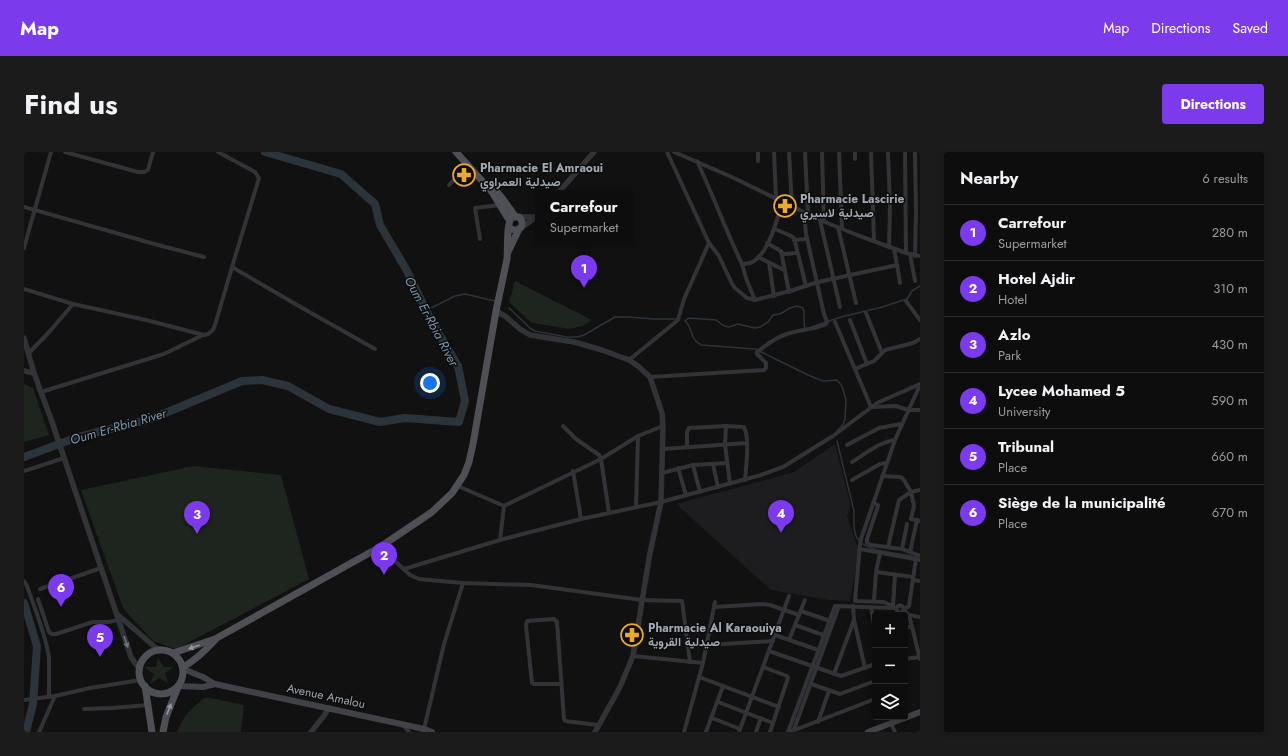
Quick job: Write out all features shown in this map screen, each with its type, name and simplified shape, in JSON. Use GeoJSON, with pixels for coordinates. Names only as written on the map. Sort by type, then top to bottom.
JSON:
{"type":"FeatureCollection","features":[{"type":"Feature","properties":{"kind":"main road"},"geometry":{"type":"LineString","coordinates":[[173,653],[215,640],[380,546],[432,512],[447,499],[458,486],[469,462],[473,444],[496,311],[508,252],[522,223],[521,220],[513,220],[500,205],[492,192],[456,152]]}},
{"type":"Feature","properties":{"kind":"main road"},"geometry":{"type":"LineString","coordinates":[[461,152],[502,198],[513,220],[516,230],[520,228]]}},
{"type":"Feature","properties":{"kind":"main road"},"geometry":{"type":"LineString","coordinates":[[508,252],[507,240],[513,220]]}},
{"type":"Feature","properties":{"kind":"main road"},"geometry":{"type":"LineString","coordinates":[[183,668],[202,654],[215,640]]}},
{"type":"Feature","properties":{"kind":"main road"},"geometry":{"type":"LineString","coordinates":[[152,732],[148,705],[140,670],[142,663],[150,653],[164,650],[173,653],[177,657],[183,668],[183,677],[166,717],[163,732]]}},
{"type":"Feature","properties":{"kind":"main road"},"geometry":{"type":"LineString","coordinates":[[183,668],[203,676],[215,684]]}},
{"type":"Feature","properties":{"kind":"main road"},"geometry":{"type":"LineString","coordinates":[[143,683],[149,690],[161,694],[167,693],[178,687],[203,687],[215,684]]}},
{"type":"Feature","properties":{"kind":"main road","name":"Avenue Amalou"},"geometry":{"type":"LineString","coordinates":[[215,684],[424,729],[432,732]]}},
{"type":"Feature","properties":{"kind":"main road"},"geometry":{"type":"LineString","coordinates":[[868,732],[893,721],[920,713]]}},
{"type":"Feature","properties":{"kind":"street"},"geometry":{"type":"LineString","coordinates":[[24,248],[51,152]]}},
{"type":"Feature","properties":{"kind":"street"},"geometry":{"type":"LineString","coordinates":[[65,152],[138,172],[148,170],[154,152]]}},
{"type":"Feature","properties":{"kind":"street"},"geometry":{"type":"LineString","coordinates":[[41,392],[164,354],[208,334],[213,330],[259,178],[255,172],[218,152]]}},
{"type":"Feature","properties":{"kind":"street"},"geometry":{"type":"LineString","coordinates":[[561,190],[594,152]]}},
{"type":"Feature","properties":{"kind":"street"},"geometry":{"type":"LineString","coordinates":[[667,152],[709,243],[719,256],[732,284],[747,298],[755,300],[774,296],[833,278],[897,265]]}},
{"type":"Feature","properties":{"kind":"street"},"geometry":{"type":"LineString","coordinates":[[674,152],[792,206],[806,214],[892,248],[920,256]]}},
{"type":"Feature","properties":{"kind":"street"},"geometry":{"type":"LineString","coordinates":[[758,152],[758,160]]}},
{"type":"Feature","properties":{"kind":"street"},"geometry":{"type":"LineString","coordinates":[[774,152],[776,199]]}},
{"type":"Feature","properties":{"kind":"street"},"geometry":{"type":"LineString","coordinates":[[789,152],[792,206]]}},
{"type":"Feature","properties":{"kind":"street"},"geometry":{"type":"LineString","coordinates":[[650,377],[764,370],[766,368],[766,363],[757,352],[762,348],[785,334],[810,330],[826,324],[827,321],[807,238],[805,152]]}},
{"type":"Feature","properties":{"kind":"street"},"geometry":{"type":"LineString","coordinates":[[822,152],[822,220],[840,307]]}},
{"type":"Feature","properties":{"kind":"street"},"geometry":{"type":"LineString","coordinates":[[839,152],[840,228],[848,275],[856,302]]}},
{"type":"Feature","properties":{"kind":"street"},"geometry":{"type":"LineString","coordinates":[[855,152],[855,159]]}},
{"type":"Feature","properties":{"kind":"street"},"geometry":{"type":"LineString","coordinates":[[871,152],[874,241]]}},
{"type":"Feature","properties":{"kind":"street"},"geometry":{"type":"LineString","coordinates":[[888,152],[892,248],[900,284]]}},
{"type":"Feature","properties":{"kind":"street"},"geometry":{"type":"LineString","coordinates":[[905,152],[910,254],[915,281]]}},
{"type":"Feature","properties":{"kind":"street"},"geometry":{"type":"LineString","coordinates":[[910,254],[918,231],[918,197],[915,152]]}},
{"type":"Feature","properties":{"kind":"street"},"geometry":{"type":"LineString","coordinates":[[696,161],[721,216],[729,238],[742,264],[744,274],[755,300]]}},
{"type":"Feature","properties":{"kind":"street"},"geometry":{"type":"LineString","coordinates":[[448,185],[467,165]]}},
{"type":"Feature","properties":{"kind":"street"},"geometry":{"type":"LineString","coordinates":[[742,264],[754,261],[758,258],[775,229],[782,202]]}},
{"type":"Feature","properties":{"kind":"street"},"geometry":{"type":"LineString","coordinates":[[480,238],[475,208],[500,205]]}},
{"type":"Feature","properties":{"kind":"street"},"geometry":{"type":"LineString","coordinates":[[24,207],[204,257]]}},
{"type":"Feature","properties":{"kind":"street"},"geometry":{"type":"LineString","coordinates":[[513,220],[535,216]]}},
{"type":"Feature","properties":{"kind":"street"},"geometry":{"type":"LineString","coordinates":[[520,228],[535,218]]}},
{"type":"Feature","properties":{"kind":"street"},"geometry":{"type":"LineString","coordinates":[[775,229],[793,236],[806,286]]}},
{"type":"Feature","properties":{"kind":"street"},"geometry":{"type":"LineString","coordinates":[[794,240],[807,238]]}},
{"type":"Feature","properties":{"kind":"street"},"geometry":{"type":"LineString","coordinates":[[629,360],[678,320],[709,243]]}},
{"type":"Feature","properties":{"kind":"street"},"geometry":{"type":"LineString","coordinates":[[767,243],[787,254],[797,253]]}},
{"type":"Feature","properties":{"kind":"street"},"geometry":{"type":"LineString","coordinates":[[781,251],[789,292]]}},
{"type":"Feature","properties":{"kind":"street"},"geometry":{"type":"LineString","coordinates":[[758,258],[784,270]]}},
{"type":"Feature","properties":{"kind":"street"},"geometry":{"type":"LineString","coordinates":[[769,263],[774,296]]}},
{"type":"Feature","properties":{"kind":"street"},"geometry":{"type":"LineString","coordinates":[[232,267],[375,349]]}},
{"type":"Feature","properties":{"kind":"street"},"geometry":{"type":"LineString","coordinates":[[24,289],[73,304],[146,320],[204,335]]}},
{"type":"Feature","properties":{"kind":"street"},"geometry":{"type":"LineString","coordinates":[[906,301],[920,320]]}},
{"type":"Feature","properties":{"kind":"street"},"geometry":{"type":"LineString","coordinates":[[28,354],[73,304]]}},
{"type":"Feature","properties":{"kind":"street"},"geometry":{"type":"LineString","coordinates":[[496,311],[505,316],[520,329],[530,334],[581,344],[629,360],[650,377],[660,407],[663,426],[661,502],[633,656],[620,687],[598,725],[596,732]]}},
{"type":"Feature","properties":{"kind":"street"},"geometry":{"type":"LineString","coordinates":[[866,313],[882,353]]}},
{"type":"Feature","properties":{"kind":"street"},"geometry":{"type":"LineString","coordinates":[[850,320],[867,364]]}},
{"type":"Feature","properties":{"kind":"street"},"geometry":{"type":"LineString","coordinates":[[836,322],[871,407]]}},
{"type":"Feature","properties":{"kind":"street"},"geometry":{"type":"LineString","coordinates":[[24,338],[34,373],[64,456],[118,620],[131,657],[140,670]]}},
{"type":"Feature","properties":{"kind":"street"},"geometry":{"type":"LineString","coordinates":[[855,369],[874,361],[888,349],[920,339]]}},
{"type":"Feature","properties":{"kind":"street"},"geometry":{"type":"LineString","coordinates":[[24,371],[34,373]]}},
{"type":"Feature","properties":{"kind":"street"},"geometry":{"type":"LineString","coordinates":[[404,569],[500,540],[581,519],[661,502],[762,475],[783,467],[833,436],[882,400],[920,384]]}},
{"type":"Feature","properties":{"kind":"street"},"geometry":{"type":"LineString","coordinates":[[919,558],[913,579],[909,606],[902,612],[899,613],[894,607],[884,602],[855,601],[862,539],[895,440],[920,384]]}},
{"type":"Feature","properties":{"kind":"street"},"geometry":{"type":"LineString","coordinates":[[871,407],[896,406],[908,410],[920,410]]}},
{"type":"Feature","properties":{"kind":"street"},"geometry":{"type":"LineString","coordinates":[[847,445],[879,428],[901,424]]}},
{"type":"Feature","properties":{"kind":"street"},"geometry":{"type":"LineString","coordinates":[[563,426],[576,439],[601,459],[609,513]]}},
{"type":"Feature","properties":{"kind":"street"},"geometry":{"type":"LineString","coordinates":[[504,506],[573,471],[601,459],[638,436],[663,426]]}},
{"type":"Feature","properties":{"kind":"street"},"geometry":{"type":"LineString","coordinates":[[687,447],[687,432],[689,428],[726,426],[744,427],[746,429],[747,443],[745,480]]}},
{"type":"Feature","properties":{"kind":"street"},"geometry":{"type":"LineString","coordinates":[[726,426],[725,445],[730,484]]}},
{"type":"Feature","properties":{"kind":"street"},"geometry":{"type":"LineString","coordinates":[[636,507],[638,436]]}},
{"type":"Feature","properties":{"kind":"street"},"geometry":{"type":"LineString","coordinates":[[852,462],[878,446],[895,440]]}},
{"type":"Feature","properties":{"kind":"street"},"geometry":{"type":"LineString","coordinates":[[663,448],[747,443]]}},
{"type":"Feature","properties":{"kind":"street"},"geometry":{"type":"LineString","coordinates":[[24,471],[64,456]]}},
{"type":"Feature","properties":{"kind":"street"},"geometry":{"type":"LineString","coordinates":[[662,473],[693,465],[727,463]]}},
{"type":"Feature","properties":{"kind":"street"},"geometry":{"type":"LineString","coordinates":[[852,480],[880,464],[887,463]]}},
{"type":"Feature","properties":{"kind":"street"},"geometry":{"type":"LineString","coordinates":[[713,464],[718,487]]}},
{"type":"Feature","properties":{"kind":"street"},"geometry":{"type":"LineString","coordinates":[[693,465],[700,492]]}},
{"type":"Feature","properties":{"kind":"street"},"geometry":{"type":"LineString","coordinates":[[678,468],[686,495]]}},
{"type":"Feature","properties":{"kind":"street"},"geometry":{"type":"LineString","coordinates":[[573,471],[581,519]]}},
{"type":"Feature","properties":{"kind":"street"},"geometry":{"type":"LineString","coordinates":[[882,476],[901,477],[911,492],[914,506],[912,519],[919,520],[910,552]]}},
{"type":"Feature","properties":{"kind":"street"},"geometry":{"type":"LineString","coordinates":[[458,486],[504,506]]}},
{"type":"Feature","properties":{"kind":"street"},"geometry":{"type":"LineString","coordinates":[[888,547],[899,500],[911,492],[920,490]]}},
{"type":"Feature","properties":{"kind":"street"},"geometry":{"type":"LineString","coordinates":[[873,503],[878,506],[866,539],[867,543],[871,545],[902,549],[919,558]]}},
{"type":"Feature","properties":{"kind":"street"},"geometry":{"type":"LineString","coordinates":[[500,540],[504,506]]}},
{"type":"Feature","properties":{"kind":"street"},"geometry":{"type":"LineString","coordinates":[[902,549],[907,524]]}},
{"type":"Feature","properties":{"kind":"street"},"geometry":{"type":"LineString","coordinates":[[380,546],[410,575],[419,579],[463,583],[531,585],[642,600],[682,601],[690,662]]}},
{"type":"Feature","properties":{"kind":"street"},"geometry":{"type":"LineString","coordinates":[[860,547],[880,553],[919,558]]}},
{"type":"Feature","properties":{"kind":"street"},"geometry":{"type":"LineString","coordinates":[[874,601],[876,572],[880,553]]}},
{"type":"Feature","properties":{"kind":"street"},"geometry":{"type":"LineString","coordinates":[[40,589],[101,568]]}},
{"type":"Feature","properties":{"kind":"street"},"geometry":{"type":"LineString","coordinates":[[876,572],[920,581]]}},
{"type":"Feature","properties":{"kind":"street"},"geometry":{"type":"LineString","coordinates":[[894,607],[895,575]]}},
{"type":"Feature","properties":{"kind":"street"},"geometry":{"type":"LineString","coordinates":[[24,581],[42,629],[48,652],[47,697]]}},
{"type":"Feature","properties":{"kind":"street"},"geometry":{"type":"LineString","coordinates":[[424,729],[444,644],[463,583]]}},
{"type":"Feature","properties":{"kind":"street"},"geometry":{"type":"LineString","coordinates":[[712,718],[739,731],[789,596]]}},
{"type":"Feature","properties":{"kind":"street"},"geometry":{"type":"LineString","coordinates":[[38,599],[49,632],[52,634],[94,622],[109,622],[118,620]]}},
{"type":"Feature","properties":{"kind":"street"},"geometry":{"type":"LineString","coordinates":[[789,640],[805,600]]}},
{"type":"Feature","properties":{"kind":"street"},"geometry":{"type":"LineString","coordinates":[[684,732],[703,662],[715,602]]}},
{"type":"Feature","properties":{"kind":"street"},"geometry":{"type":"LineString","coordinates":[[714,607],[763,604],[832,621]]}},
{"type":"Feature","properties":{"kind":"street"},"geometry":{"type":"LineString","coordinates":[[791,732],[826,636],[840,606],[894,607]]}},
{"type":"Feature","properties":{"kind":"street"},"geometry":{"type":"LineString","coordinates":[[853,606],[854,620],[865,668]]}},
{"type":"Feature","properties":{"kind":"street"},"geometry":{"type":"LineString","coordinates":[[871,607],[872,612]]}},
{"type":"Feature","properties":{"kind":"street"},"geometry":{"type":"LineString","coordinates":[[903,610],[909,615],[920,617]]}},
{"type":"Feature","properties":{"kind":"street"},"geometry":{"type":"LineString","coordinates":[[116,613],[156,648],[164,650]]}},
{"type":"Feature","properties":{"kind":"street"},"geometry":{"type":"LineString","coordinates":[[908,659],[920,658],[909,615]]}},
{"type":"Feature","properties":{"kind":"street"},"geometry":{"type":"LineString","coordinates":[[561,684],[532,683],[526,626],[527,621],[557,620],[564,719],[566,721],[598,725]]}},
{"type":"Feature","properties":{"kind":"street"},"geometry":{"type":"LineString","coordinates":[[834,674],[854,620]]}},
{"type":"Feature","properties":{"kind":"street"},"geometry":{"type":"LineString","coordinates":[[795,625],[826,636]]}},
{"type":"Feature","properties":{"kind":"street"},"geometry":{"type":"LineString","coordinates":[[908,626],[912,627]]}},
{"type":"Feature","properties":{"kind":"street"},"geometry":{"type":"LineString","coordinates":[[775,635],[818,650]]}},
{"type":"Feature","properties":{"kind":"street"},"geometry":{"type":"LineString","coordinates":[[791,732],[811,684],[818,650],[826,636]]}},
{"type":"Feature","properties":{"kind":"street"},"geometry":{"type":"LineString","coordinates":[[706,645],[773,641]]}},
{"type":"Feature","properties":{"kind":"street"},"geometry":{"type":"LineString","coordinates":[[769,651],[842,676],[872,665]]}},
{"type":"Feature","properties":{"kind":"street"},"geometry":{"type":"LineString","coordinates":[[633,656],[703,662]]}},
{"type":"Feature","properties":{"kind":"street"},"geometry":{"type":"LineString","coordinates":[[763,667],[787,676],[788,678],[770,732]]}},
{"type":"Feature","properties":{"kind":"street"},"geometry":{"type":"LineString","coordinates":[[699,677],[779,707]]}},
{"type":"Feature","properties":{"kind":"street"},"geometry":{"type":"LineString","coordinates":[[811,684],[838,694],[872,682]]}},
{"type":"Feature","properties":{"kind":"street"},"geometry":{"type":"LineString","coordinates":[[24,700],[55,696],[90,688],[143,683]]}},
{"type":"Feature","properties":{"kind":"street"},"geometry":{"type":"LineString","coordinates":[[706,732],[723,686]]}},
{"type":"Feature","properties":{"kind":"street"},"geometry":{"type":"LineString","coordinates":[[818,722],[829,691]]}},
{"type":"Feature","properties":{"kind":"street"},"geometry":{"type":"LineString","coordinates":[[39,732],[55,696]]}},
{"type":"Feature","properties":{"kind":"street"},"geometry":{"type":"LineString","coordinates":[[791,732],[872,700]]}},
{"type":"Feature","properties":{"kind":"street"},"geometry":{"type":"LineString","coordinates":[[718,702],[773,722]]}},
{"type":"Feature","properties":{"kind":"street"},"geometry":{"type":"LineString","coordinates":[[84,709],[148,705]]}},
{"type":"Feature","properties":{"kind":"street"},"geometry":{"type":"LineString","coordinates":[[311,732],[329,708]]}},
{"type":"Feature","properties":{"kind":"street"},"geometry":{"type":"LineString","coordinates":[[756,732],[761,718]]}},
{"type":"Feature","properties":{"kind":"street"},"geometry":{"type":"LineString","coordinates":[[893,721],[895,732]]}},
{"type":"Feature","properties":{"kind":"street"},"geometry":{"type":"LineString","coordinates":[[403,725],[409,732]]}},
{"type":"Feature","properties":{"kind":"shaded area"},"geometry":{"type":"Polygon","coordinates":[[[515,281],[592,320],[582,326],[570,329],[532,323],[509,302],[515,281]]]}},
{"type":"Feature","properties":{"kind":"shaded area"},"geometry":{"type":"Polygon","coordinates":[[[24,384],[33,388],[49,435],[24,442],[24,384]]]}},
{"type":"Feature","properties":{"kind":"shaded area"},"geometry":{"type":"Polygon","coordinates":[[[835,444],[851,506],[847,516],[859,551],[850,601],[829,600],[771,590],[676,504],[794,472],[835,444]]]}},
{"type":"Feature","properties":{"kind":"shaded area"},"geometry":{"type":"Polygon","coordinates":[[[194,466],[281,475],[309,579],[176,649],[153,641],[123,608],[81,490],[194,466]]]}},
{"type":"Feature","properties":{"kind":"shaded area"},"geometry":{"type":"Polygon","coordinates":[[[158,658],[164,667],[174,667],[165,673],[168,683],[159,678],[150,684],[154,674],[144,667],[156,667],[158,658]]]}},
{"type":"Feature","properties":{"kind":"shaded area"},"geometry":{"type":"Polygon","coordinates":[[[206,697],[244,705],[241,732],[177,732],[188,712],[206,697]]]}},
{"type":"Feature","properties":{"kind":"waterway","name":"Oum Er-Rbia River"},"geometry":{"type":"LineString","coordinates":[[24,457],[78,437],[151,419],[242,381],[262,380],[288,386],[329,409],[380,422],[405,418],[459,422],[465,401],[458,366],[432,322],[406,269],[380,225],[375,204],[341,174],[265,152]]}},
{"type":"Feature","properties":{"kind":"waterway"},"geometry":{"type":"LineString","coordinates":[[811,327],[907,299],[912,291],[920,286]]}},
{"type":"Feature","properties":{"kind":"waterway"},"geometry":{"type":"LineString","coordinates":[[427,310],[455,296],[465,294],[495,301]]}},
{"type":"Feature","properties":{"kind":"waterway"},"geometry":{"type":"LineString","coordinates":[[805,328],[803,308],[797,306],[780,314],[773,315],[768,322],[755,328],[738,324],[729,327],[724,326],[716,320],[689,318],[685,321],[688,324],[694,339],[701,345],[755,349],[823,381],[837,380],[842,386],[846,400],[845,419],[843,425],[837,431]]}},
{"type":"Feature","properties":{"kind":"waterway"},"geometry":{"type":"LineString","coordinates":[[509,308],[535,331],[567,337],[584,335],[615,317],[677,319]]}},
{"type":"Feature","properties":{"kind":"waterway"},"geometry":{"type":"LineString","coordinates":[[837,441],[854,511],[855,533],[860,542],[874,549],[916,557]]}},
{"type":"Feature","properties":{"kind":"waterway","name":"Oum Er-Rbia River"},"geometry":{"type":"LineString","coordinates":[[24,603],[37,646],[33,704],[26,732]]}},
{"type":"Feature","properties":{"kind":"place","name":"Pharmacie El Amraoui صيدلية العمراوي"},"geometry":{"type":"Point","coordinates":[464,175]}},
{"type":"Feature","properties":{"kind":"place","name":"Pharmacie Lascirie صيدلية لاسيري"},"geometry":{"type":"Point","coordinates":[785,206]}},
{"type":"Feature","properties":{"kind":"place","name":"Carrefour"},"geometry":{"type":"Point","coordinates":[584,288]}},
{"type":"Feature","properties":{"kind":"place","name":"Lycee Mohamed 5"},"geometry":{"type":"Point","coordinates":[781,533]}},
{"type":"Feature","properties":{"kind":"place","name":"Azlo"},"geometry":{"type":"Point","coordinates":[197,534]}},
{"type":"Feature","properties":{"kind":"place","name":"Hotel Ajdir"},"geometry":{"type":"Point","coordinates":[384,575]}},
{"type":"Feature","properties":{"kind":"place","name":"Siège de la municipalité"},"geometry":{"type":"Point","coordinates":[61,607]}},
{"type":"Feature","properties":{"kind":"place","name":"Pharmacie Al Karaouiya صيدلية القروية"},"geometry":{"type":"Point","coordinates":[632,635]}},
{"type":"Feature","properties":{"kind":"place","name":"Tribunal"},"geometry":{"type":"Point","coordinates":[100,657]}}]}
